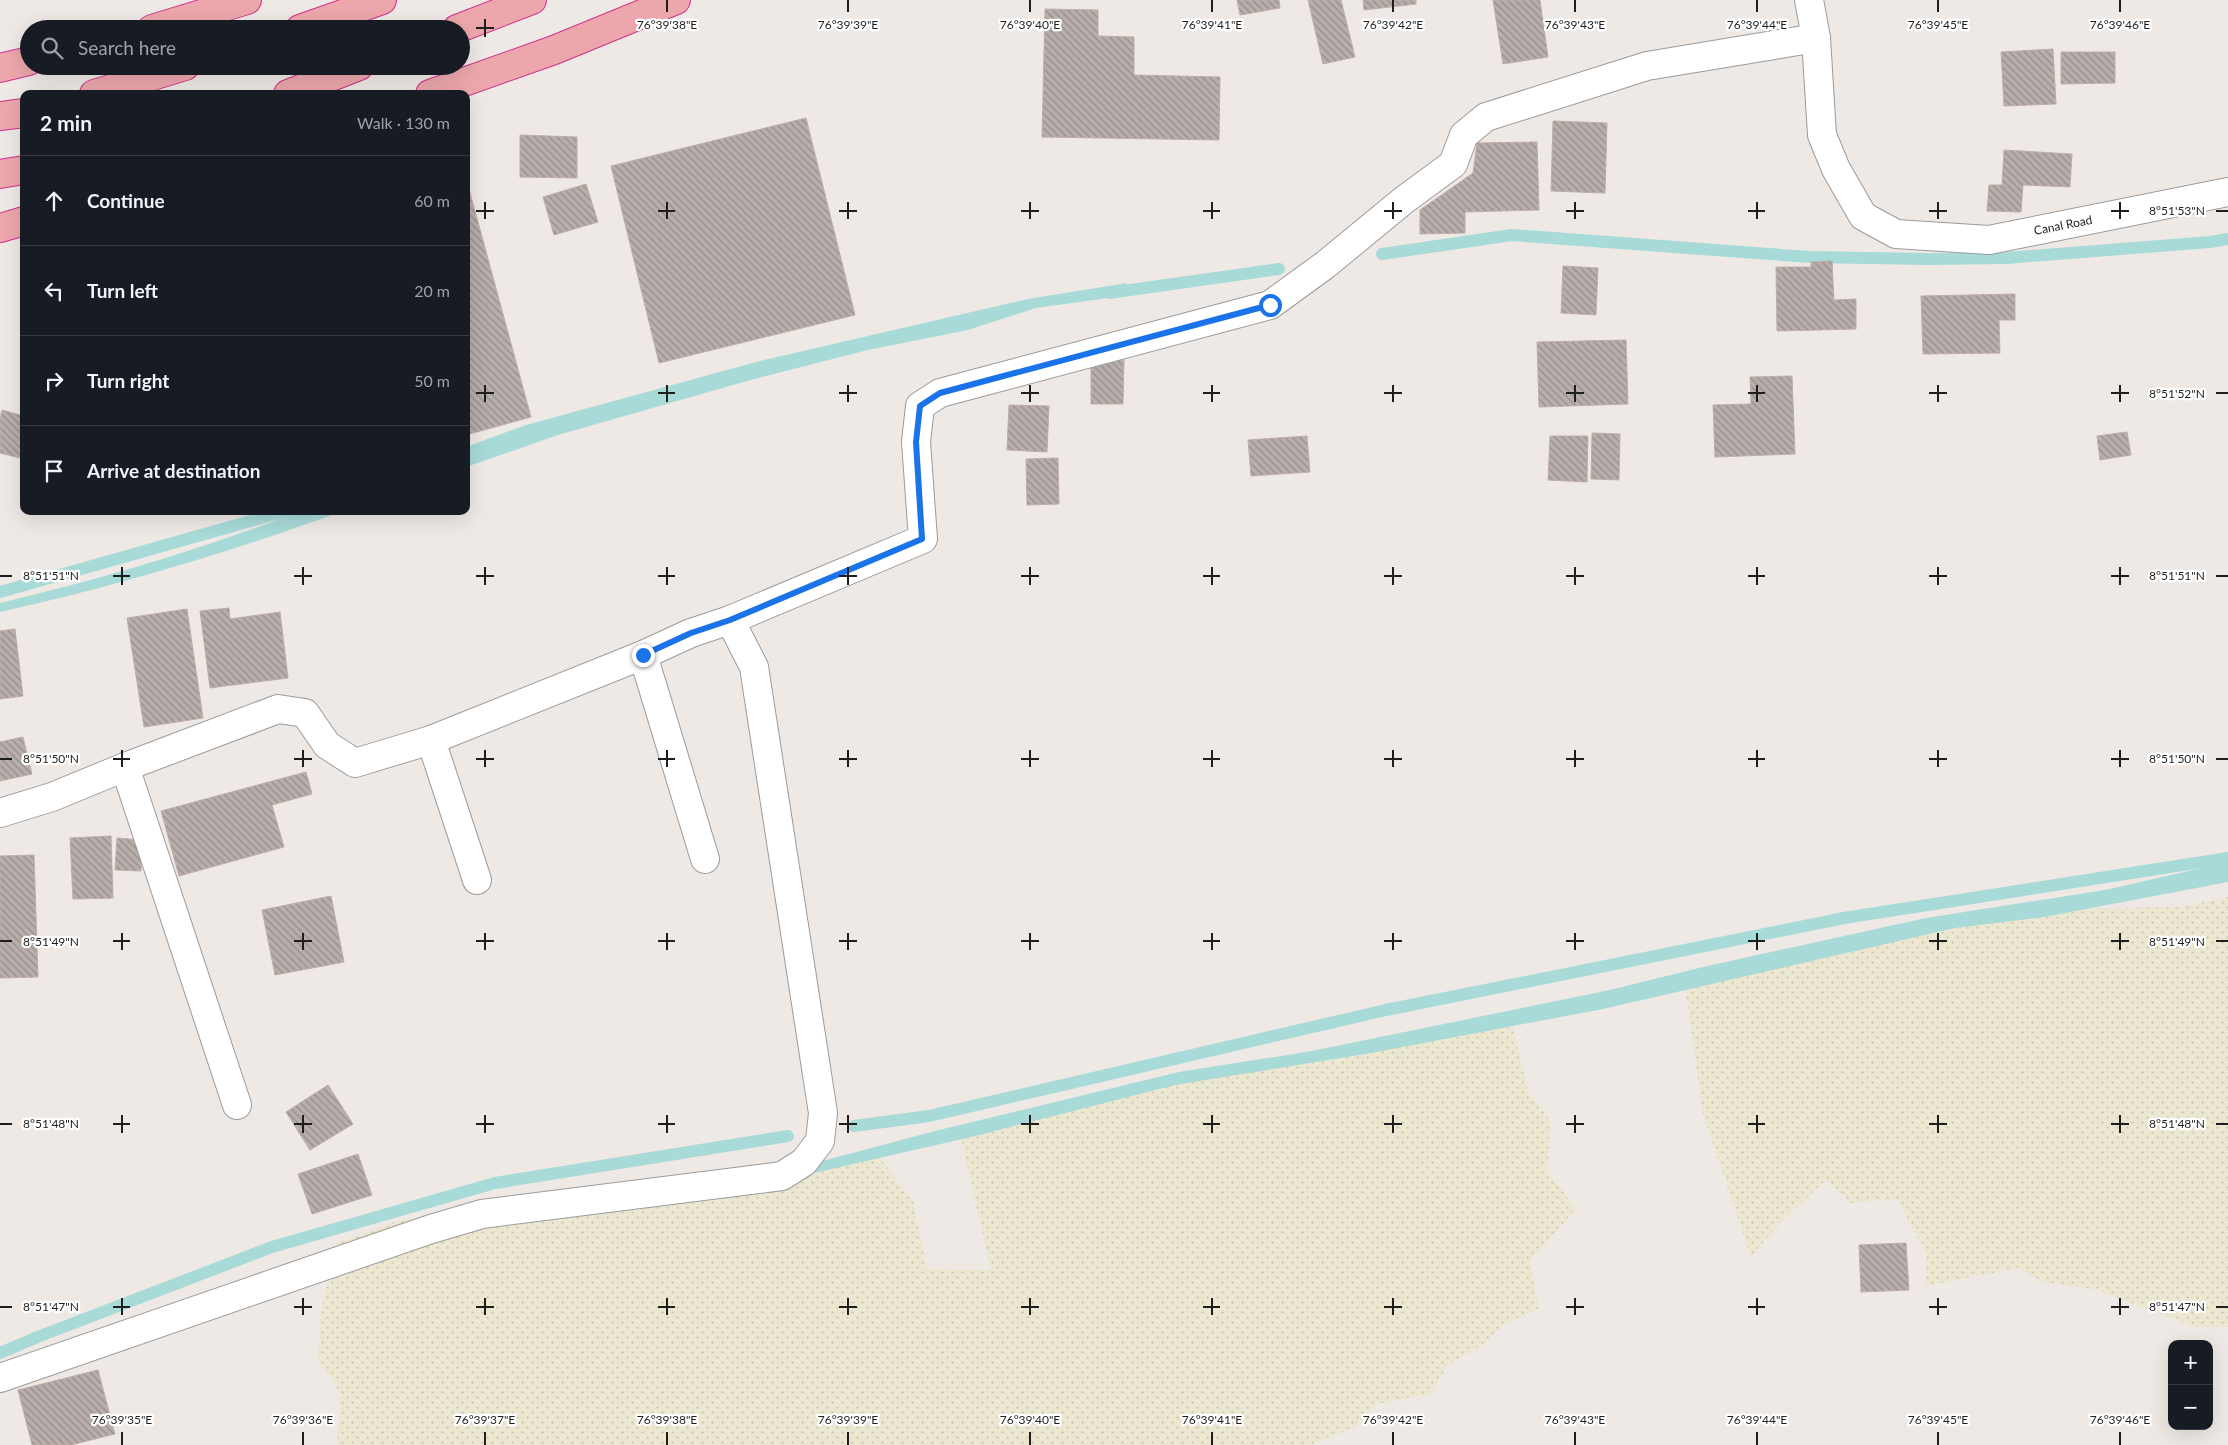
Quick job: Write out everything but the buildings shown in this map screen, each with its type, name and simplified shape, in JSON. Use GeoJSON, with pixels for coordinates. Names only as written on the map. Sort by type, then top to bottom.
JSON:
{"type":"FeatureCollection","features":[{"type":"Feature","properties":{"kind":"highway"},"geometry":{"type":"LineString","coordinates":[[325,20],[382,0]]}},
{"type":"Feature","properties":{"kind":"highway"},"geometry":{"type":"LineString","coordinates":[[470,24],[532,0]]}},
{"type":"Feature","properties":{"kind":"highway"},"geometry":{"type":"LineString","coordinates":[[441,90],[554,50],[676,0]]}},
{"type":"Feature","properties":{"kind":"highway"},"geometry":{"type":"LineString","coordinates":[[179,20],[229,3]]}},
{"type":"Feature","properties":{"kind":"highway"},"geometry":{"type":"LineString","coordinates":[[0,68],[20,63]]}},
{"type":"Feature","properties":{"kind":"highway"},"geometry":{"type":"LineString","coordinates":[[107,90],[156,75]]}},
{"type":"Feature","properties":{"kind":"highway"},"geometry":{"type":"LineString","coordinates":[[298,90],[336,75]]}},
{"type":"Feature","properties":{"kind":"highway"},"geometry":{"type":"LineString","coordinates":[[0,116],[20,114]]}},
{"type":"Feature","properties":{"kind":"highway"},"geometry":{"type":"LineString","coordinates":[[0,174],[20,171]]}},
{"type":"Feature","properties":{"kind":"highway"},"geometry":{"type":"LineString","coordinates":[[0,228],[20,223]]}},
{"type":"Feature","properties":{"kind":"street"},"geometry":{"type":"LineString","coordinates":[[0,813],[52,797],[125,766],[278,709],[305,713],[327,746],[355,763],[431,740],[643,655],[691,633],[730,620],[922,539],[916,442],[920,406],[940,393],[1270,305],[1325,265],[1404,200],[1453,164],[1464,135],[1486,117],[1646,66],[1816,38],[1809,0]]}},
{"type":"Feature","properties":{"kind":"street","name":"Canal Road"},"geometry":{"type":"LineString","coordinates":[[1816,38],[1822,135],[1836,169],[1863,216],[1896,234],[1989,240],[2228,192]]}},
{"type":"Feature","properties":{"kind":"street"},"geometry":{"type":"LineString","coordinates":[[0,1378],[482,1214],[782,1176],[804,1162],[820,1141],[823,1113],[754,667],[730,620]]}},
{"type":"Feature","properties":{"kind":"street"},"geometry":{"type":"LineString","coordinates":[[643,655],[705,859]]}},
{"type":"Feature","properties":{"kind":"street"},"geometry":{"type":"LineString","coordinates":[[431,740],[476,880]]}},
{"type":"Feature","properties":{"kind":"street"},"geometry":{"type":"LineString","coordinates":[[125,766],[237,1104]]}},
{"type":"Feature","properties":{"kind":"shaded area"},"geometry":{"type":"Polygon","coordinates":[[[2228,897],[2228,1327],[2195,1327],[2097,1290],[2043,1282],[2018,1268],[1925,1286],[1926,1253],[1897,1199],[1851,1203],[1826,1180],[1781,1222],[1751,1257],[1703,1114],[1684,980],[1841,948],[1941,932],[2039,909],[2181,907],[2228,897]]]}},
{"type":"Feature","properties":{"kind":"shaded area"},"geometry":{"type":"Polygon","coordinates":[[[1513,1027],[1528,1091],[1551,1122],[1547,1170],[1576,1209],[1530,1261],[1539,1309],[1503,1325],[1484,1344],[1448,1365],[1430,1394],[1376,1404],[1355,1427],[1310,1445],[337,1445],[341,1394],[318,1360],[320,1320],[333,1245],[399,1220],[501,1212],[806,1176],[873,1149],[913,1201],[927,1269],[991,1270],[960,1135],[1317,1050],[1409,1031],[1461,1031],[1513,1027]]]}},
{"type":"Feature","properties":{"kind":"water"},"geometry":{"type":"Polygon","coordinates":[[[1127,283],[1122,296],[1036,308],[968,330],[868,350],[754,379],[558,435],[470,466],[470,446],[526,425],[760,361],[1028,299],[1127,283]]]}},
{"type":"Feature","properties":{"kind":"water"},"geometry":{"type":"Polygon","coordinates":[[[290,515],[331,515],[173,567],[87,591],[0,612],[0,603],[152,562],[290,515]]]}},
{"type":"Feature","properties":{"kind":"water"},"geometry":{"type":"Polygon","coordinates":[[[2228,862],[2228,882],[2044,917],[1955,928],[1603,1009],[1371,1053],[1175,1085],[971,1137],[792,1178],[815,1163],[939,1130],[1179,1072],[1312,1051],[1610,990],[1703,967],[1926,918],[2105,890],[2228,862]]]}},
{"type":"Feature","properties":{"kind":"waterway"},"geometry":{"type":"LineString","coordinates":[[1382,254],[1512,235],[1809,257],[1928,259],[2006,258],[2228,239]]}},
{"type":"Feature","properties":{"kind":"waterway"},"geometry":{"type":"LineString","coordinates":[[1109,293],[1279,269]]}},
{"type":"Feature","properties":{"kind":"waterway"},"geometry":{"type":"LineString","coordinates":[[0,592],[272,515]]}},
{"type":"Feature","properties":{"kind":"waterway"},"geometry":{"type":"LineString","coordinates":[[854,1126],[929,1116],[1386,1010],[1844,918],[2228,858]]}},
{"type":"Feature","properties":{"kind":"waterway"},"geometry":{"type":"LineString","coordinates":[[0,1353],[272,1247],[495,1183],[788,1136]]}},
{"type":"Feature","properties":{"kind":"route"},"geometry":{"type":"LineString","coordinates":[[643,655],[691,633],[730,620],[922,539],[916,442],[920,406],[940,393],[1270,305]]}}]}
